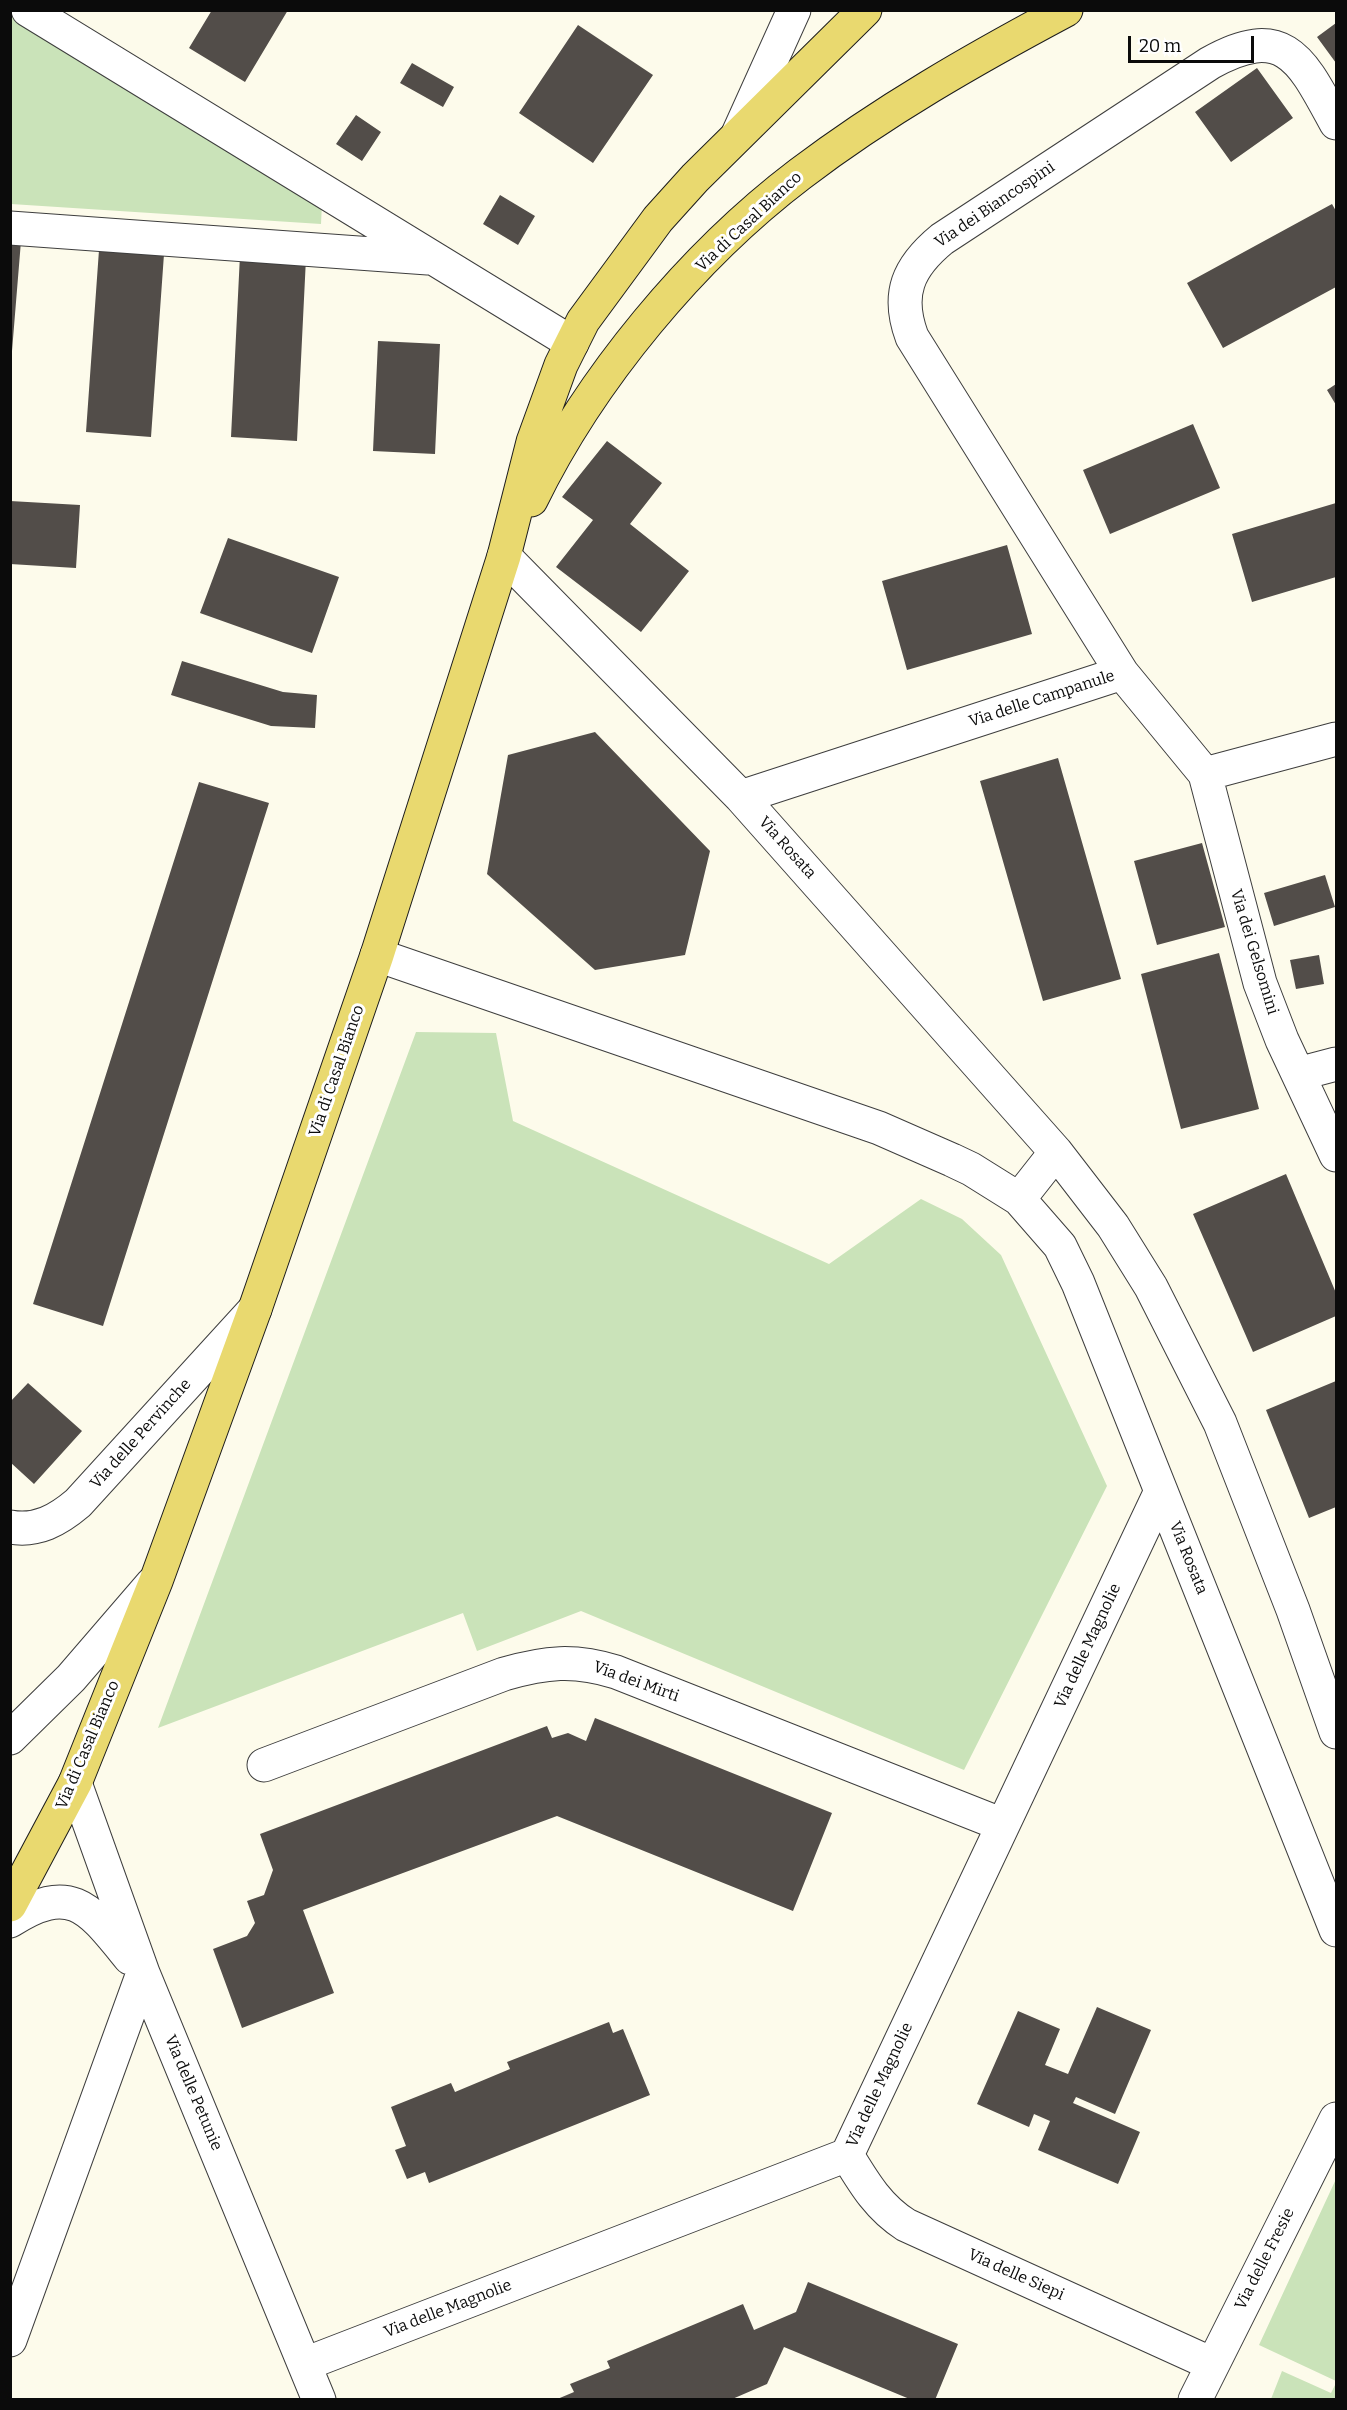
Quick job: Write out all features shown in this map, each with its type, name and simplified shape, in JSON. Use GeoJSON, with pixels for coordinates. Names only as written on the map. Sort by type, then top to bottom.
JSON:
{"type":"FeatureCollection","features":[{"type":"Feature","properties":{"kind":"main road","name":"Via di Casal Bianco"},"geometry":{"type":"LineString","coordinates":[[10,1905],[75,1783],[156,1581],[255,1310],[377,955],[504,556],[533,442],[552,388],[572,342],[583,321],[658,219],[737,136],[865,10]]}},
{"type":"Feature","properties":{"kind":"main road","name":"Via di Casal Bianco"},"geometry":{"type":"LineString","coordinates":[[504,556],[542,478],[598,386],[641,330],[720,244],[797,176],[865,128],[958,70],[1066,10]]}},
{"type":"Feature","properties":{"kind":"street"},"geometry":{"type":"LineString","coordinates":[[28,10],[572,342]]}},
{"type":"Feature","properties":{"kind":"street"},"geometry":{"type":"LineString","coordinates":[[737,136],[794,10]]}},
{"type":"Feature","properties":{"kind":"street","name":"Via dei Biancospini"},"geometry":{"type":"LineString","coordinates":[[1122,673],[912,337],[905,303],[909,278],[918,261],[942,239],[1210,63],[1238,49],[1264,46],[1293,56],[1308,71],[1336,123]]}},
{"type":"Feature","properties":{"kind":"street"},"geometry":{"type":"LineString","coordinates":[[10,228],[434,258]]}},
{"type":"Feature","properties":{"kind":"street","name":"Via Rosata"},"geometry":{"type":"LineString","coordinates":[[504,556],[741,797],[1056,1152],[1113,1226],[1146,1278],[1220,1423],[1281,1577],[1336,1732]]}},
{"type":"Feature","properties":{"kind":"street","name":"Via delle Campanule"},"geometry":{"type":"LineString","coordinates":[[741,797],[1122,673],[1205,774]]}},
{"type":"Feature","properties":{"kind":"street"},"geometry":{"type":"LineString","coordinates":[[1205,774],[1336,739]]}},
{"type":"Feature","properties":{"kind":"street","name":"Via dei Gelsomini"},"geometry":{"type":"LineString","coordinates":[[1205,774],[1260,983],[1298,1074],[1336,1155]]}},
{"type":"Feature","properties":{"kind":"street","name":"Via Rosata"},"geometry":{"type":"LineString","coordinates":[[377,955],[879,1128],[971,1169],[1019,1199],[1050,1233],[1070,1265],[1336,1930]]}},
{"type":"Feature","properties":{"kind":"street"},"geometry":{"type":"LineString","coordinates":[[1298,1074],[1336,1064]]}},
{"type":"Feature","properties":{"kind":"street"},"geometry":{"type":"LineString","coordinates":[[1019,1199],[1056,1152]]}},
{"type":"Feature","properties":{"kind":"street","name":"Via delle Pervinche"},"geometry":{"type":"LineString","coordinates":[[10,1527],[26,1529],[53,1521],[78,1503],[255,1310]]}},
{"type":"Feature","properties":{"kind":"street","name":"Via delle Magnolie"},"geometry":{"type":"LineString","coordinates":[[305,2364],[847,2155],[1161,1491]]}},
{"type":"Feature","properties":{"kind":"street","name":"Via di Casal Bianco"},"geometry":{"type":"LineString","coordinates":[[10,1738],[71,1678],[156,1581]]}},
{"type":"Feature","properties":{"kind":"street","name":"Via dei Mirti"},"geometry":{"type":"LineString","coordinates":[[264,1765],[504,1674],[535,1665],[576,1663],[616,1672],[1003,1825]]}},
{"type":"Feature","properties":{"kind":"street","name":"Via delle Petunie"},"geometry":{"type":"LineString","coordinates":[[75,1783],[143,1973],[319,2400]]}},
{"type":"Feature","properties":{"kind":"street"},"geometry":{"type":"LineString","coordinates":[[10,1921],[35,1906],[56,1900],[71,1902],[96,1919],[143,1973],[10,2340]]}},
{"type":"Feature","properties":{"kind":"street","name":"Via delle Fresie"},"geometry":{"type":"LineString","coordinates":[[1195,2400],[1336,2120]]}},
{"type":"Feature","properties":{"kind":"street","name":"Via delle Siepi"},"geometry":{"type":"LineString","coordinates":[[847,2155],[877,2202],[885,2211],[906,2225],[1212,2364]]}},
{"type":"Feature","properties":{"kind":"green space"},"geometry":{"type":"Polygon","coordinates":[[[10,11],[322,203],[321,224],[11,204],[10,11]]]}},
{"type":"Feature","properties":{"kind":"green space"},"geometry":{"type":"Polygon","coordinates":[[[416,1032],[496,1033],[513,1121],[829,1264],[921,1199],[962,1219],[1001,1255],[1107,1486],[964,1770],[581,1611],[477,1651],[463,1613],[158,1728],[416,1032]]]}},
{"type":"Feature","properties":{"kind":"green space"},"geometry":{"type":"Polygon","coordinates":[[[1336,2179],[1336,2381],[1259,2345],[1336,2179]]]}},
{"type":"Feature","properties":{"kind":"green space"},"geometry":{"type":"Polygon","coordinates":[[[1282,2371],[1331,2393],[1336,2383],[1336,2399],[1271,2399],[1282,2371]]]}},
{"type":"Feature","properties":{"kind":"building"},"geometry":{"type":"Polygon","coordinates":[[[212,10],[288,10],[245,82],[189,48],[212,10]]]}},
{"type":"Feature","properties":{"kind":"building"},"geometry":{"type":"Polygon","coordinates":[[[1336,23],[1336,63],[1317,37],[1336,23]]]}},
{"type":"Feature","properties":{"kind":"building"},"geometry":{"type":"Polygon","coordinates":[[[578,25],[653,75],[593,163],[519,113],[578,25]]]}},
{"type":"Feature","properties":{"kind":"building"},"geometry":{"type":"Polygon","coordinates":[[[412,63],[454,87],[443,107],[400,83],[412,63]]]}},
{"type":"Feature","properties":{"kind":"building"},"geometry":{"type":"Polygon","coordinates":[[[1257,68],[1293,118],[1231,162],[1195,112],[1257,68]]]}},
{"type":"Feature","properties":{"kind":"building"},"geometry":{"type":"Polygon","coordinates":[[[356,115],[381,132],[362,161],[336,144],[356,115]]]}},
{"type":"Feature","properties":{"kind":"building"},"geometry":{"type":"Polygon","coordinates":[[[500,195],[535,216],[518,245],[483,224],[500,195]]]}},
{"type":"Feature","properties":{"kind":"building"},"geometry":{"type":"Polygon","coordinates":[[[1332,204],[1336,211],[1336,287],[1223,348],[1187,283],[1332,204]]]}},
{"type":"Feature","properties":{"kind":"building"},"geometry":{"type":"Polygon","coordinates":[[[10,240],[21,241],[12,351],[10,351],[10,240]]]}},
{"type":"Feature","properties":{"kind":"building"},"geometry":{"type":"Polygon","coordinates":[[[99,250],[164,254],[151,437],[86,432],[99,250]]]}},
{"type":"Feature","properties":{"kind":"building"},"geometry":{"type":"Polygon","coordinates":[[[240,255],[306,258],[297,441],[231,437],[240,255]]]}},
{"type":"Feature","properties":{"kind":"building"},"geometry":{"type":"Polygon","coordinates":[[[378,341],[440,344],[435,454],[373,451],[378,341]]]}},
{"type":"Feature","properties":{"kind":"building"},"geometry":{"type":"Polygon","coordinates":[[[1336,384],[1336,405],[1327,390],[1336,384]]]}},
{"type":"Feature","properties":{"kind":"building"},"geometry":{"type":"Polygon","coordinates":[[[1193,424],[1220,488],[1110,534],[1083,470],[1193,424]]]}},
{"type":"Feature","properties":{"kind":"building"},"geometry":{"type":"Polygon","coordinates":[[[607,441],[662,483],[630,524],[689,571],[641,632],[556,567],[593,520],[562,497],[607,441]]]}},
{"type":"Feature","properties":{"kind":"building"},"geometry":{"type":"Polygon","coordinates":[[[10,501],[80,505],[76,568],[10,564],[10,501]]]}},
{"type":"Feature","properties":{"kind":"building"},"geometry":{"type":"Polygon","coordinates":[[[1336,503],[1336,577],[1252,602],[1232,534],[1336,503]]]}},
{"type":"Feature","properties":{"kind":"building"},"geometry":{"type":"Polygon","coordinates":[[[228,538],[339,577],[312,653],[200,613],[228,538]]]}},
{"type":"Feature","properties":{"kind":"building"},"geometry":{"type":"Polygon","coordinates":[[[1007,545],[1032,634],[907,670],[882,581],[1007,545]]]}},
{"type":"Feature","properties":{"kind":"building"},"geometry":{"type":"Polygon","coordinates":[[[182,661],[283,692],[317,695],[315,728],[271,726],[171,695],[182,661]]]}},
{"type":"Feature","properties":{"kind":"building"},"geometry":{"type":"Polygon","coordinates":[[[595,732],[710,851],[685,955],[595,970],[487,874],[508,755],[595,732]]]}},
{"type":"Feature","properties":{"kind":"building"},"geometry":{"type":"Polygon","coordinates":[[[1058,758],[1121,979],[1043,1001],[980,781],[1058,758]]]}},
{"type":"Feature","properties":{"kind":"building"},"geometry":{"type":"Polygon","coordinates":[[[199,782],[269,803],[103,1326],[33,1304],[199,782]]]}},
{"type":"Feature","properties":{"kind":"building"},"geometry":{"type":"Polygon","coordinates":[[[1202,843],[1225,927],[1157,945],[1134,861],[1202,843]]]}},
{"type":"Feature","properties":{"kind":"building"},"geometry":{"type":"Polygon","coordinates":[[[1325,875],[1335,907],[1274,926],[1264,893],[1325,875]]]}},
{"type":"Feature","properties":{"kind":"building"},"geometry":{"type":"Polygon","coordinates":[[[1219,953],[1259,1109],[1181,1129],[1141,974],[1219,953]]]}},
{"type":"Feature","properties":{"kind":"building"},"geometry":{"type":"Polygon","coordinates":[[[1319,955],[1324,984],[1296,989],[1290,960],[1319,955]]]}},
{"type":"Feature","properties":{"kind":"building"},"geometry":{"type":"Polygon","coordinates":[[[1286,1174],[1336,1293],[1336,1316],[1253,1352],[1193,1214],[1286,1174]]]}},
{"type":"Feature","properties":{"kind":"building"},"geometry":{"type":"Polygon","coordinates":[[[1336,1381],[1336,1507],[1309,1518],[1266,1410],[1336,1381]]]}},
{"type":"Feature","properties":{"kind":"building"},"geometry":{"type":"Polygon","coordinates":[[[28,1383],[82,1431],[34,1484],[10,1462],[10,1402],[28,1383]]]}},
{"type":"Feature","properties":{"kind":"building"},"geometry":{"type":"Polygon","coordinates":[[[595,1718],[832,1813],[793,1911],[557,1816],[303,1910],[334,1993],[242,2028],[213,1949],[247,1936],[255,1923],[247,1901],[264,1895],[273,1870],[260,1834],[547,1726],[552,1738],[568,1733],[586,1741],[595,1718]]]}},
{"type":"Feature","properties":{"kind":"building"},"geometry":{"type":"Polygon","coordinates":[[[1097,2007],[1151,2030],[1115,2114],[1076,2097],[1073,2103],[1140,2132],[1118,2184],[1038,2150],[1050,2121],[1034,2114],[1029,2127],[977,2104],[1018,2011],[1060,2029],[1045,2065],[1068,2074],[1097,2007]]]}},
{"type":"Feature","properties":{"kind":"building"},"geometry":{"type":"Polygon","coordinates":[[[609,2022],[613,2033],[623,2029],[650,2095],[429,2183],[425,2172],[407,2179],[395,2150],[406,2146],[391,2107],[451,2083],[455,2092],[510,2069],[507,2062],[609,2022]]]}},
{"type":"Feature","properties":{"kind":"building"},"geometry":{"type":"Polygon","coordinates":[[[808,2282],[958,2344],[935,2400],[912,2400],[784,2347],[767,2384],[730,2400],[555,2400],[574,2392],[570,2384],[610,2368],[607,2361],[743,2304],[754,2330],[796,2312],[808,2282]]]}}]}
